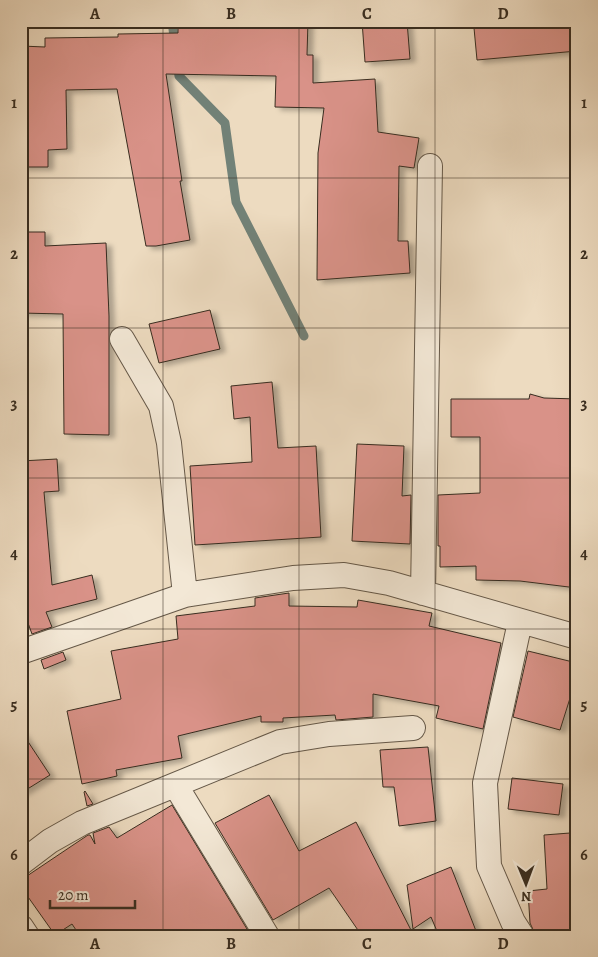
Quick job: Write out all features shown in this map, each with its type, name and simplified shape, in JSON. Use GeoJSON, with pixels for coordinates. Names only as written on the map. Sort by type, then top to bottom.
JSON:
{"type":"FeatureCollection","features":[{"type":"Feature","properties":{"kind":"street"},"geometry":{"type":"LineString","coordinates":[[423,593],[430,166]]}},
{"type":"Feature","properties":{"kind":"street"},"geometry":{"type":"LineString","coordinates":[[122,339],[161,406],[169,443],[186,595]]}},
{"type":"Feature","properties":{"kind":"street"},"geometry":{"type":"LineString","coordinates":[[21,652],[186,595],[293,578],[344,575],[389,583],[577,637]]}},
{"type":"Feature","properties":{"kind":"street"},"geometry":{"type":"LineString","coordinates":[[520,622],[485,783],[489,866],[522,936]]}},
{"type":"Feature","properties":{"kind":"street"},"geometry":{"type":"LineString","coordinates":[[21,863],[50,841],[82,823],[280,742],[329,734],[413,728]]}},
{"type":"Feature","properties":{"kind":"street"},"geometry":{"type":"LineString","coordinates":[[176,786],[267,936]]}},
{"type":"Feature","properties":{"kind":"street"},"geometry":{"type":"LineString","coordinates":[[21,927],[27,936]]}},
{"type":"Feature","properties":{"kind":"building"},"geometry":{"type":"Polygon","coordinates":[[[178,21],[308,21],[307,55],[313,55],[313,83],[375,79],[378,132],[419,138],[414,168],[399,166],[398,241],[408,241],[410,273],[317,280],[318,153],[324,108],[275,107],[276,76],[166,74],[190,240],[146,246],[117,89],[66,90],[67,149],[48,150],[48,167],[21,167],[21,46],[45,47],[45,38],[118,37],[118,34],[178,33],[178,21]]]}},
{"type":"Feature","properties":{"kind":"building"},"geometry":{"type":"Polygon","coordinates":[[[362,21],[407,21],[410,59],[365,62],[362,21]]]}},
{"type":"Feature","properties":{"kind":"building"},"geometry":{"type":"Polygon","coordinates":[[[551,21],[577,21],[577,51],[477,60],[474,28],[551,21]]]}},
{"type":"Feature","properties":{"kind":"building"},"geometry":{"type":"Polygon","coordinates":[[[21,232],[45,232],[45,246],[106,243],[109,316],[109,435],[64,434],[63,314],[21,313],[21,232]]]}},
{"type":"Feature","properties":{"kind":"building"},"geometry":{"type":"Polygon","coordinates":[[[210,310],[220,349],[159,363],[149,324],[210,310]]]}},
{"type":"Feature","properties":{"kind":"building"},"geometry":{"type":"Polygon","coordinates":[[[272,382],[278,448],[316,446],[321,537],[195,545],[190,466],[252,462],[250,417],[234,419],[231,386],[272,382]]]}},
{"type":"Feature","properties":{"kind":"building"},"geometry":{"type":"Polygon","coordinates":[[[530,394],[544,398],[577,399],[577,588],[520,581],[476,580],[476,566],[440,567],[438,495],[480,493],[480,437],[451,437],[451,399],[529,399],[530,394]]]}},
{"type":"Feature","properties":{"kind":"building"},"geometry":{"type":"Polygon","coordinates":[[[357,444],[404,446],[402,496],[411,495],[410,544],[352,541],[357,444]]]}},
{"type":"Feature","properties":{"kind":"building"},"geometry":{"type":"Polygon","coordinates":[[[57,459],[59,491],[44,492],[52,585],[92,575],[97,599],[46,612],[52,627],[32,634],[21,604],[21,461],[57,459]]]}},
{"type":"Feature","properties":{"kind":"building"},"geometry":{"type":"Polygon","coordinates":[[[289,593],[289,606],[357,607],[358,600],[432,613],[429,626],[501,643],[483,729],[436,718],[439,706],[373,694],[373,717],[336,720],[335,715],[283,718],[283,722],[261,722],[261,716],[178,736],[182,758],[116,770],[117,776],[82,784],[67,711],[121,699],[111,651],[178,639],[176,616],[255,606],[255,598],[289,593]]]}},
{"type":"Feature","properties":{"kind":"building"},"geometry":{"type":"Polygon","coordinates":[[[528,651],[577,663],[577,696],[571,695],[560,730],[513,717],[528,651]]]}},
{"type":"Feature","properties":{"kind":"building"},"geometry":{"type":"Polygon","coordinates":[[[63,652],[66,660],[44,669],[41,660],[63,652]]]}},
{"type":"Feature","properties":{"kind":"building"},"geometry":{"type":"Polygon","coordinates":[[[21,731],[50,775],[21,793],[21,731]]]}},
{"type":"Feature","properties":{"kind":"building"},"geometry":{"type":"Polygon","coordinates":[[[428,747],[436,821],[399,826],[394,787],[383,787],[380,750],[428,747]]]}},
{"type":"Feature","properties":{"kind":"building"},"geometry":{"type":"Polygon","coordinates":[[[512,778],[563,784],[559,815],[508,809],[512,778]]]}},
{"type":"Feature","properties":{"kind":"building"},"geometry":{"type":"Polygon","coordinates":[[[85,791],[93,804],[87,806],[85,791]]]}},
{"type":"Feature","properties":{"kind":"building"},"geometry":{"type":"Polygon","coordinates":[[[269,795],[299,851],[356,822],[414,936],[362,936],[329,888],[273,920],[215,823],[269,795]]]}},
{"type":"Feature","properties":{"kind":"building"},"geometry":{"type":"Polygon","coordinates":[[[172,805],[250,934],[246,936],[80,936],[72,924],[55,935],[21,887],[21,880],[88,835],[90,835],[95,844],[93,833],[109,827],[117,838],[172,805]]]}},
{"type":"Feature","properties":{"kind":"building"},"geometry":{"type":"Polygon","coordinates":[[[570,833],[572,888],[577,888],[577,936],[536,936],[530,923],[528,891],[547,889],[544,835],[570,833]]]}},
{"type":"Feature","properties":{"kind":"building"},"geometry":{"type":"Polygon","coordinates":[[[451,867],[478,936],[439,936],[431,917],[413,929],[407,885],[451,867]]]}},
{"type":"Feature","properties":{"kind":"waterway"},"geometry":{"type":"LineString","coordinates":[[172,21],[175,45]]}},
{"type":"Feature","properties":{"kind":"waterway"},"geometry":{"type":"LineString","coordinates":[[177,62],[179,76],[225,123],[236,202],[304,336]]}}]}
